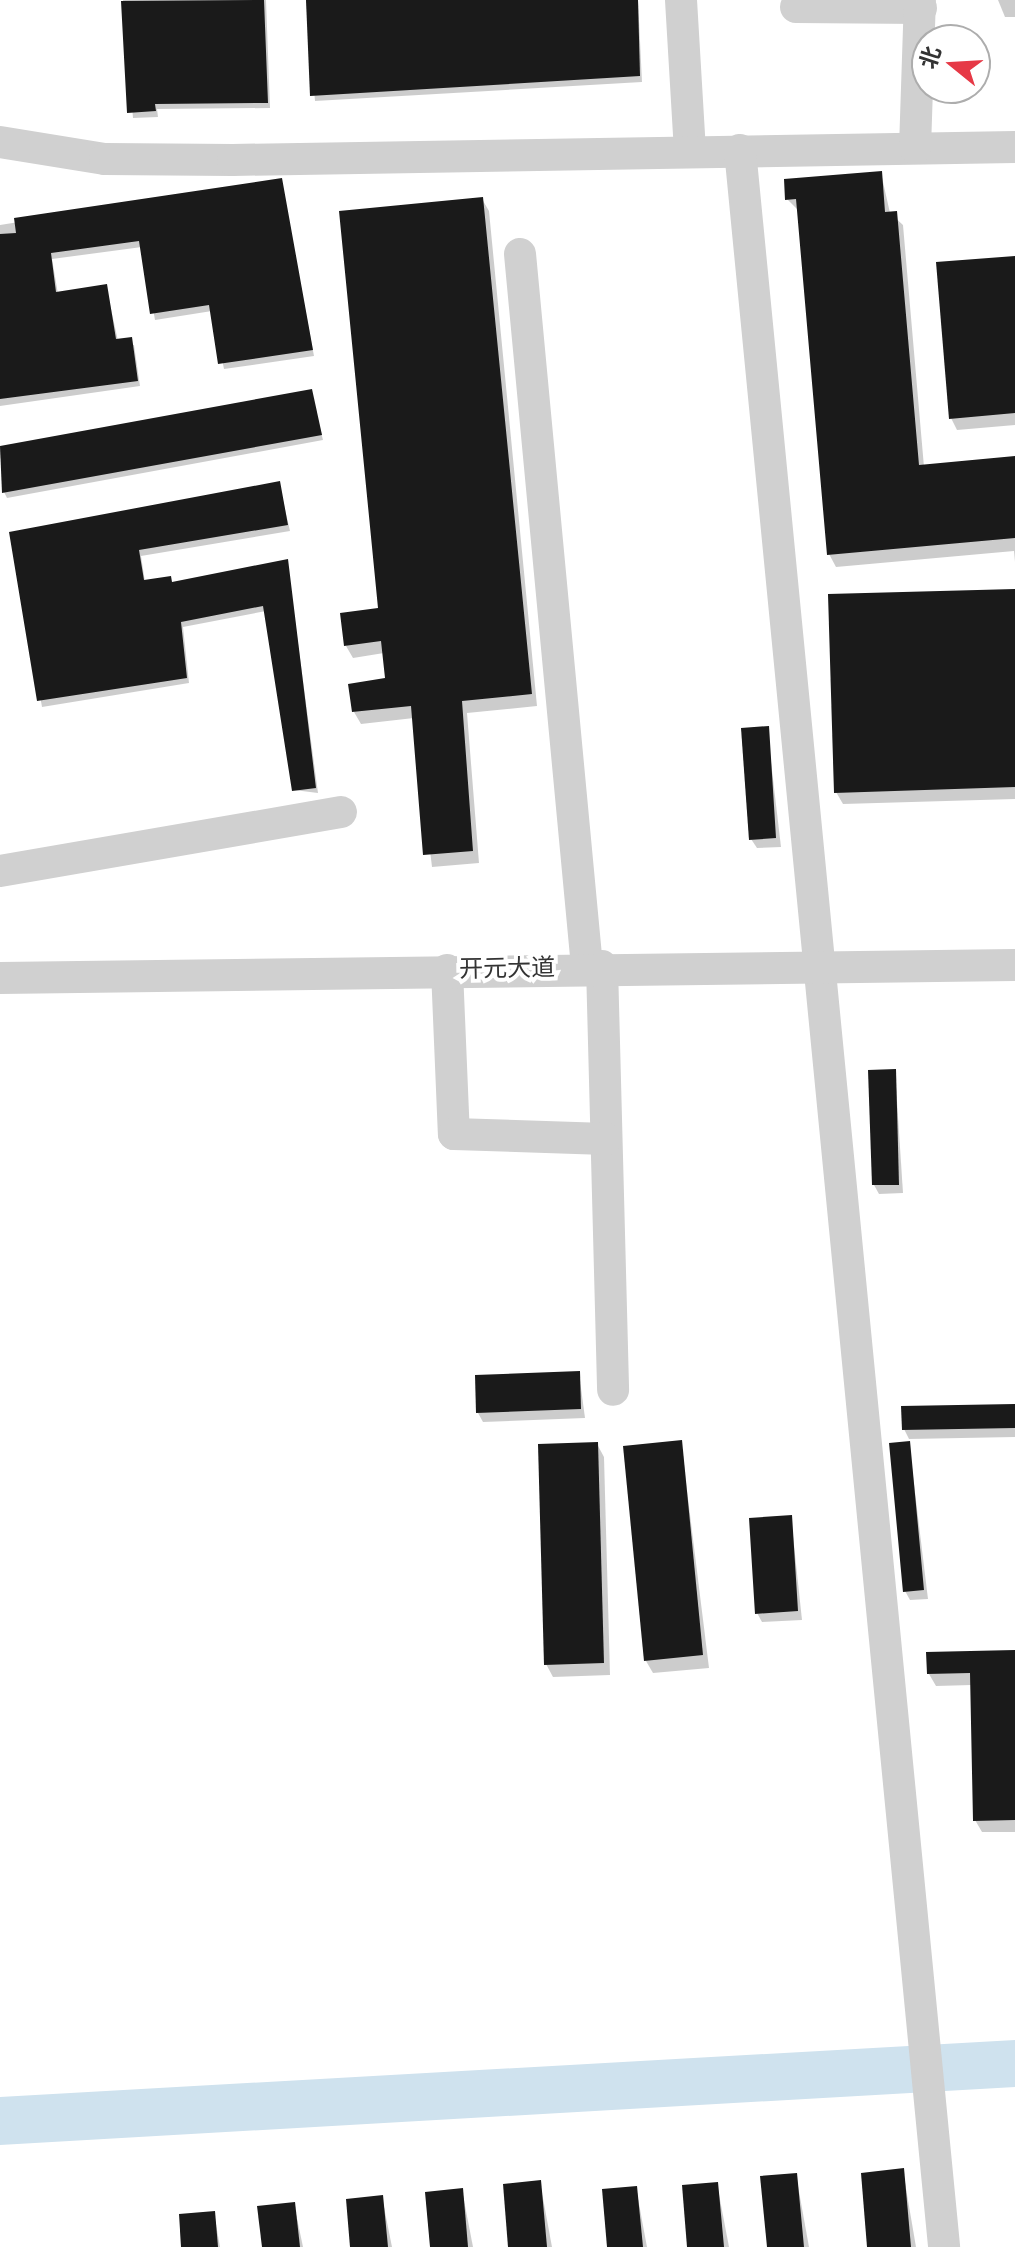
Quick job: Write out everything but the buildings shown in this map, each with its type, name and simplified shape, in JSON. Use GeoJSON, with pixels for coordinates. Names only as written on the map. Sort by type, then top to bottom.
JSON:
{"type":"FeatureCollection","features":[{"type":"Feature","properties":{"kind":"street"},"geometry":{"type":"LineString","coordinates":[[681,0],[690,151]]}},
{"type":"Feature","properties":{"kind":"street"},"geometry":{"type":"LineString","coordinates":[[816,5],[920,4],[915,148]]}},
{"type":"Feature","properties":{"kind":"street"},"geometry":{"type":"LineString","coordinates":[[0,142],[105,159],[1015,147]]}},
{"type":"Feature","properties":{"kind":"street"},"geometry":{"type":"LineString","coordinates":[[740,150],[944,2247]]}},
{"type":"Feature","properties":{"kind":"street"},"geometry":{"type":"LineString","coordinates":[[520,254],[594,967],[606,1139],[613,1390]]}},
{"type":"Feature","properties":{"kind":"street"},"geometry":{"type":"LineString","coordinates":[[0,871],[341,812]]}},
{"type":"Feature","properties":{"kind":"street","name":"开元大道"},"geometry":{"type":"LineString","coordinates":[[0,978],[594,967],[819,969],[1015,965]]}},
{"type":"Feature","properties":{"kind":"street"},"geometry":{"type":"LineString","coordinates":[[447,970],[454,1134],[606,1139]]}},
{"type":"Feature","properties":{"kind":"water"},"geometry":{"type":"Polygon","coordinates":[[[1015,2040],[1015,2087],[0,2145],[0,2097],[1015,2040]]]}}]}
